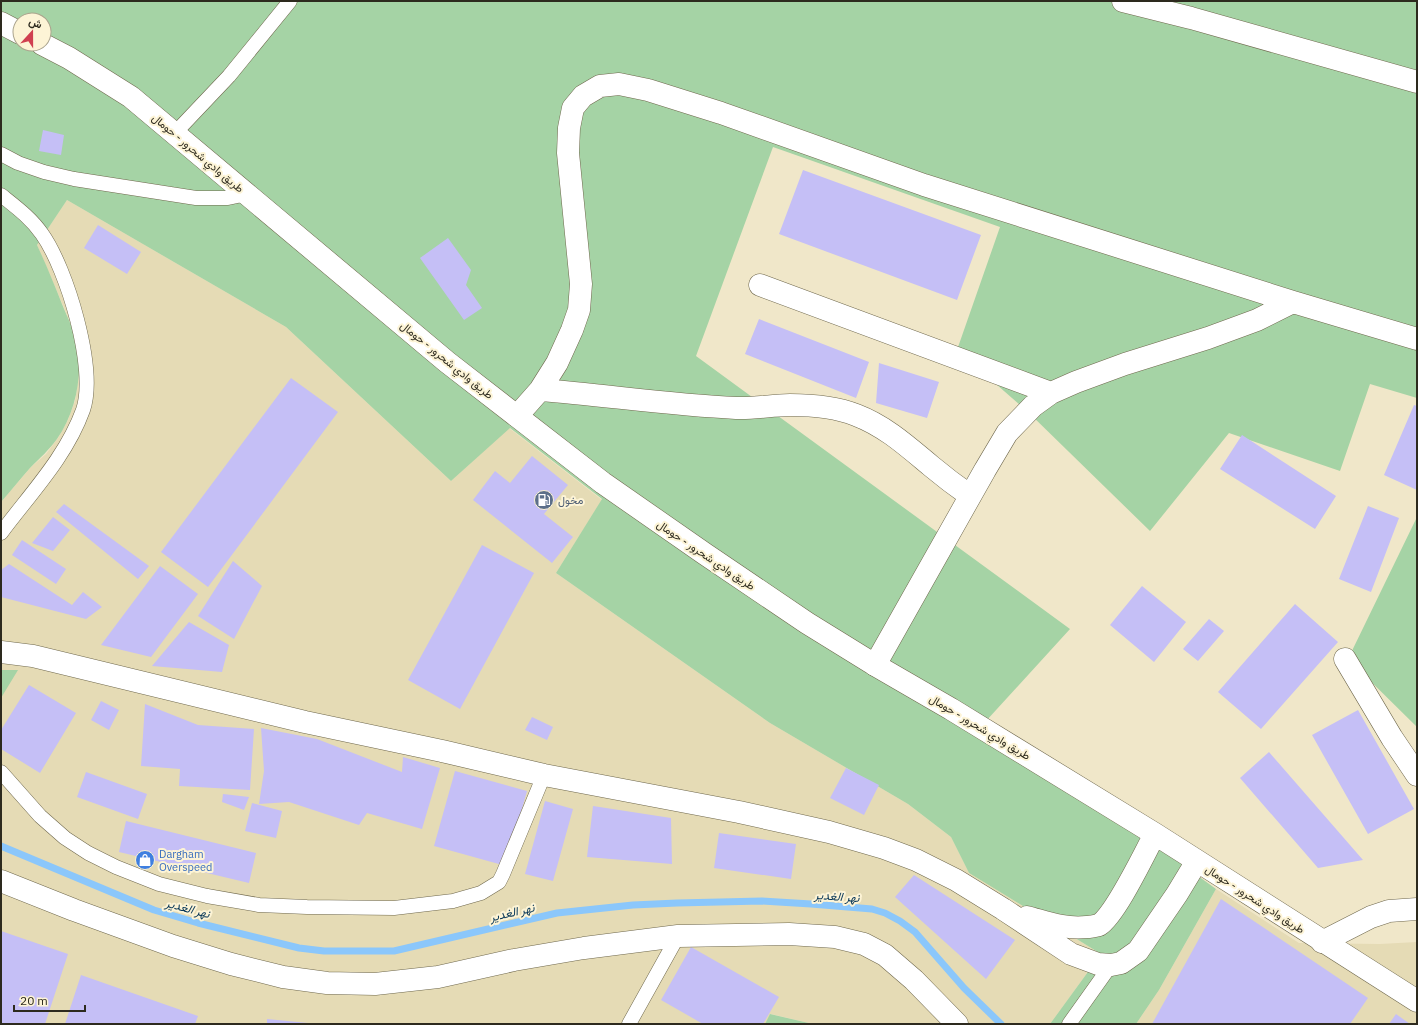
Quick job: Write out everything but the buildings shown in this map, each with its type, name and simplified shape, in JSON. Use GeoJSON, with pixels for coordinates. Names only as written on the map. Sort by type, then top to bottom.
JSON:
{"type":"FeatureCollection","features":[{"type":"Feature","properties":{"kind":"street"},"geometry":{"type":"LineString","coordinates":[[1123,1],[1190,18],[1417,82]]}},
{"type":"Feature","properties":{"kind":"street"},"geometry":{"type":"LineString","coordinates":[[1,23],[12,29]]}},
{"type":"Feature","properties":{"kind":"street","name":"طريق وادي شحرور - حومال"},"geometry":{"type":"LineString","coordinates":[[52,49],[69,58],[131,97],[447,362],[603,483],[704,554],[875,665],[958,713],[1154,834],[1417,1001]]}},
{"type":"Feature","properties":{"kind":"street"},"geometry":{"type":"LineString","coordinates":[[517,416],[540,390],[556,363],[572,330],[579,310],[581,284],[568,153],[568,128],[573,108],[583,96],[600,86],[619,84],[648,90],[721,114],[924,185],[1293,302],[1417,338]]}},
{"type":"Feature","properties":{"kind":"street"},"geometry":{"type":"LineString","coordinates":[[760,285],[1051,393]]}},
{"type":"Feature","properties":{"kind":"street"},"geometry":{"type":"LineString","coordinates":[[875,665],[969,495],[1007,433],[1033,406],[1051,393],[1076,382],[1257,320],[1293,302]]}},
{"type":"Feature","properties":{"kind":"street"},"geometry":{"type":"LineString","coordinates":[[540,390],[687,405],[738,408],[792,405],[831,408],[855,414],[878,424],[900,440],[944,478],[969,495]]}},
{"type":"Feature","properties":{"kind":"street"},"geometry":{"type":"LineString","coordinates":[[1,652],[33,656],[305,722],[442,751],[544,775],[739,812],[829,832],[884,848],[916,860],[956,880],[1004,909],[1071,954],[1098,964],[1110,965],[1122,963],[1138,951],[1177,894],[1196,861]]}},
{"type":"Feature","properties":{"kind":"street"},"geometry":{"type":"LineString","coordinates":[[1345,659],[1392,738],[1417,775]]}},
{"type":"Feature","properties":{"kind":"street"},"geometry":{"type":"LineString","coordinates":[[1004,909],[1059,927],[1090,927],[1098,925],[1113,909],[1126,888],[1154,834]]}},
{"type":"Feature","properties":{"kind":"street"},"geometry":{"type":"LineString","coordinates":[[1,881],[74,910],[173,946],[231,964],[283,977],[327,983],[375,984],[438,977],[514,960],[584,948],[678,936],[789,934],[835,937],[864,944],[885,955],[914,980],[956,1024]]}},
{"type":"Feature","properties":{"kind":"street"},"geometry":{"type":"LineString","coordinates":[[1322,942],[1371,917],[1389,911],[1417,909]]}},
{"type":"Feature","properties":{"kind":"lane"},"geometry":{"type":"LineString","coordinates":[[175,133],[229,76],[290,1]]}},
{"type":"Feature","properties":{"kind":"lane"},"geometry":{"type":"LineString","coordinates":[[1,154],[18,163],[44,172],[74,179],[196,198],[228,198],[247,194]]}},
{"type":"Feature","properties":{"kind":"lane"},"geometry":{"type":"LineString","coordinates":[[1,194],[43,234],[55,256],[74,306],[87,375],[86,399],[83,410],[67,444],[49,471],[1,533]]}},
{"type":"Feature","properties":{"kind":"lane"},"geometry":{"type":"LineString","coordinates":[[1,772],[40,816],[65,838],[88,853],[116,867],[159,884],[208,896],[259,905],[394,908],[454,901],[481,893],[498,882],[503,874],[544,775]]}},
{"type":"Feature","properties":{"kind":"lane"},"geometry":{"type":"LineString","coordinates":[[629,1024],[678,936]]}},
{"type":"Feature","properties":{"kind":"lane"},"geometry":{"type":"LineString","coordinates":[[1069,1024],[1110,965]]}},
{"type":"Feature","properties":{"kind":"shaded area"},"geometry":{"type":"Polygon","coordinates":[[[67,200],[286,327],[451,481],[509,428],[602,500],[556,573],[770,723],[908,804],[951,837],[969,873],[1101,954],[1050,1024],[813,1024],[771,1014],[765,1024],[1,1024],[1,502],[31,467],[46,454],[58,438],[68,420],[75,401],[78,382],[71,324],[37,245],[67,200]]]}},
{"type":"Feature","properties":{"kind":"shaded area"},"geometry":{"type":"Polygon","coordinates":[[[1216,889],[1299,943],[1380,944],[1417,942],[1417,1024],[1136,1024],[1159,990],[1216,889]]]}},
{"type":"Feature","properties":{"kind":"green space"},"geometry":{"type":"Polygon","coordinates":[[[1,1],[1417,1],[1417,398],[1370,384],[1340,471],[1229,433],[1150,531],[1028,412],[957,350],[1000,227],[773,147],[696,356],[1070,629],[986,721],[1216,889],[1159,990],[1136,1024],[1050,1024],[1101,954],[969,873],[951,837],[908,804],[770,723],[556,573],[602,499],[510,428],[451,481],[286,327],[67,200],[37,245],[76,338],[79,355],[78,380],[73,405],[64,428],[48,450],[26,472],[1,502],[1,1]]]}},
{"type":"Feature","properties":{"kind":"green space"},"geometry":{"type":"Polygon","coordinates":[[[1417,517],[1417,727],[1348,659],[1417,517]]]}},
{"type":"Feature","properties":{"kind":"green space"},"geometry":{"type":"Polygon","coordinates":[[[1,670],[18,670],[1,698],[1,670]]]}},
{"type":"Feature","properties":{"kind":"green space"},"geometry":{"type":"Polygon","coordinates":[[[770,1014],[813,1024],[765,1024],[770,1014]]]}},
{"type":"Feature","properties":{"kind":"waterway","name":"نهر الغدير"},"geometry":{"type":"LineString","coordinates":[[1,846],[154,910],[198,923],[299,948],[324,951],[394,951],[557,913],[633,905],[762,901],[872,909],[885,913],[900,921],[915,932],[964,988],[1001,1024]]}},
{"type":"Feature","properties":{"kind":"place","name":"مخول"},"geometry":{"type":"Point","coordinates":[544,500]}},
{"type":"Feature","properties":{"kind":"place","name":"Dargham Overspeed"},"geometry":{"type":"Point","coordinates":[145,860]}}]}
